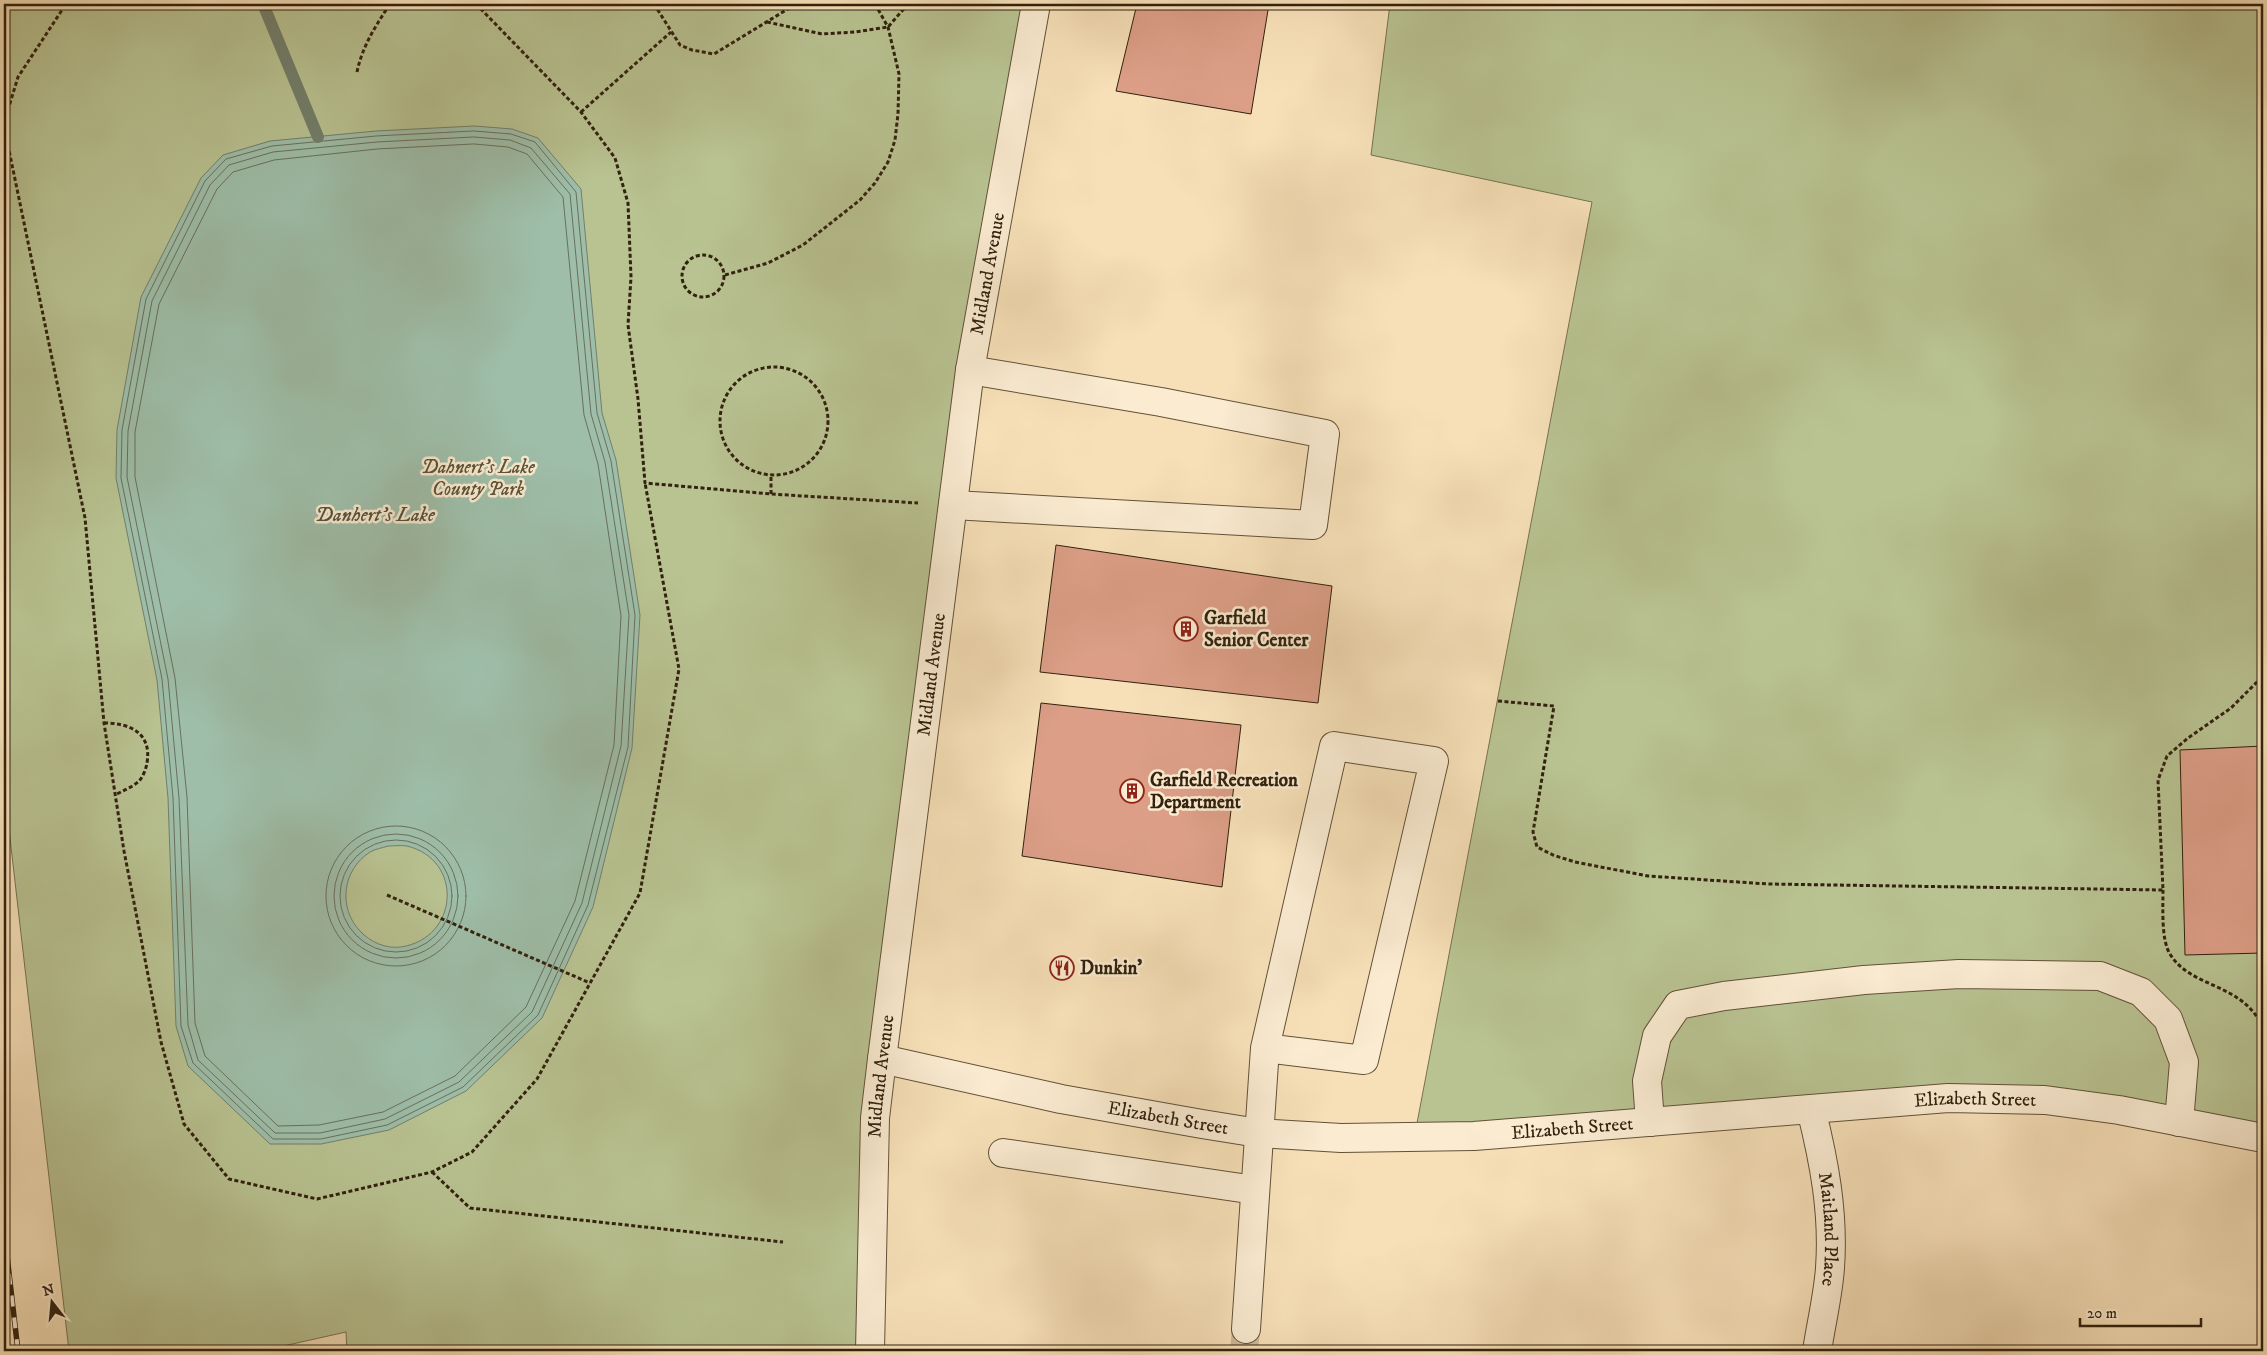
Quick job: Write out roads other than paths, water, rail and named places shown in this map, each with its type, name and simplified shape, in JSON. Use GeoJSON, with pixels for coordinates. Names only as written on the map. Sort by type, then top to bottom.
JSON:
{"type":"FeatureCollection","features":[{"type":"Feature","properties":{"kind":"street","name":"Midland Avenue"},"geometry":{"type":"LineString","coordinates":[[870,1351],[875,1118],[882,1059],[970,370],[1036,4]]}},
{"type":"Feature","properties":{"kind":"street"},"geometry":{"type":"LineString","coordinates":[[953,505],[1313,525],[1325,434],[1161,402],[970,370]]}},
{"type":"Feature","properties":{"kind":"street"},"geometry":{"type":"LineString","coordinates":[[1246,1329],[1258,1133],[1266,1048],[1334,746],[1434,761],[1364,1060],[1266,1048]]}},
{"type":"Feature","properties":{"kind":"street"},"geometry":{"type":"LineString","coordinates":[[1650,1122],[1647,1081],[1657,1036],[1678,1005],[1724,996],[1864,980],[1959,974],[2018,973],[2100,976],[2140,992],[2168,1018],[2184,1062],[2179,1122]]}},
{"type":"Feature","properties":{"kind":"street","name":"Elizabeth Street"},"geometry":{"type":"LineString","coordinates":[[882,1059],[1061,1099],[1258,1133],[1341,1138],[1474,1136],[1948,1098],[2045,1100],[2119,1110],[2263,1138]]}},
{"type":"Feature","properties":{"kind":"street","name":"Maitland Place"},"geometry":{"type":"LineString","coordinates":[[1812,1109],[1824,1162],[1830,1206],[1830,1268],[1817,1351]]}},
{"type":"Feature","properties":{"kind":"street"},"geometry":{"type":"LineString","coordinates":[[1003,1153],[1255,1190]]}},
{"type":"Feature","properties":{"kind":"water","name":"Danhert's Lake"},"geometry":{"type":"Polygon","coordinates":[[[474,126],[512,129],[538,138],[581,189],[602,413],[616,460],[640,615],[632,748],[593,907],[542,1018],[466,1091],[389,1130],[321,1144],[270,1144],[188,1066],[176,1026],[168,798],[157,680],[116,478],[117,430],[141,297],[201,178],[223,155],[270,141],[376,131],[474,126]],[[388,846],[372,851],[354,869],[346,890],[346,901],[353,922],[364,935],[384,946],[401,947],[420,941],[434,929],[443,915],[447,898],[445,882],[438,866],[425,854],[407,846],[388,846]]]}},
{"type":"Feature","properties":{"kind":"waterway"},"geometry":{"type":"LineString","coordinates":[[263,4],[318,137]]}},
{"type":"Feature","properties":{"kind":"tunnel"},"geometry":{"type":"LineString","coordinates":[[1244,1351],[1246,1329]]}},
{"type":"Feature","properties":{"kind":"railway"},"geometry":{"type":"LineString","coordinates":[[4,1230],[18,1351]]}},
{"type":"Feature","properties":{"kind":"place","name":"Garfield Senior Center"},"geometry":{"type":"Point","coordinates":[1186,629]}},
{"type":"Feature","properties":{"kind":"place","name":"Garfield Recreation Department"},"geometry":{"type":"Point","coordinates":[1132,791]}},
{"type":"Feature","properties":{"kind":"place","name":"Dunkin'"},"geometry":{"type":"Point","coordinates":[1062,968]}},
{"type":"Feature","properties":{"kind":"park label","name":"Dahnert's Lake County Park"},"geometry":{"type":"Point","coordinates":[478,478]}}]}
